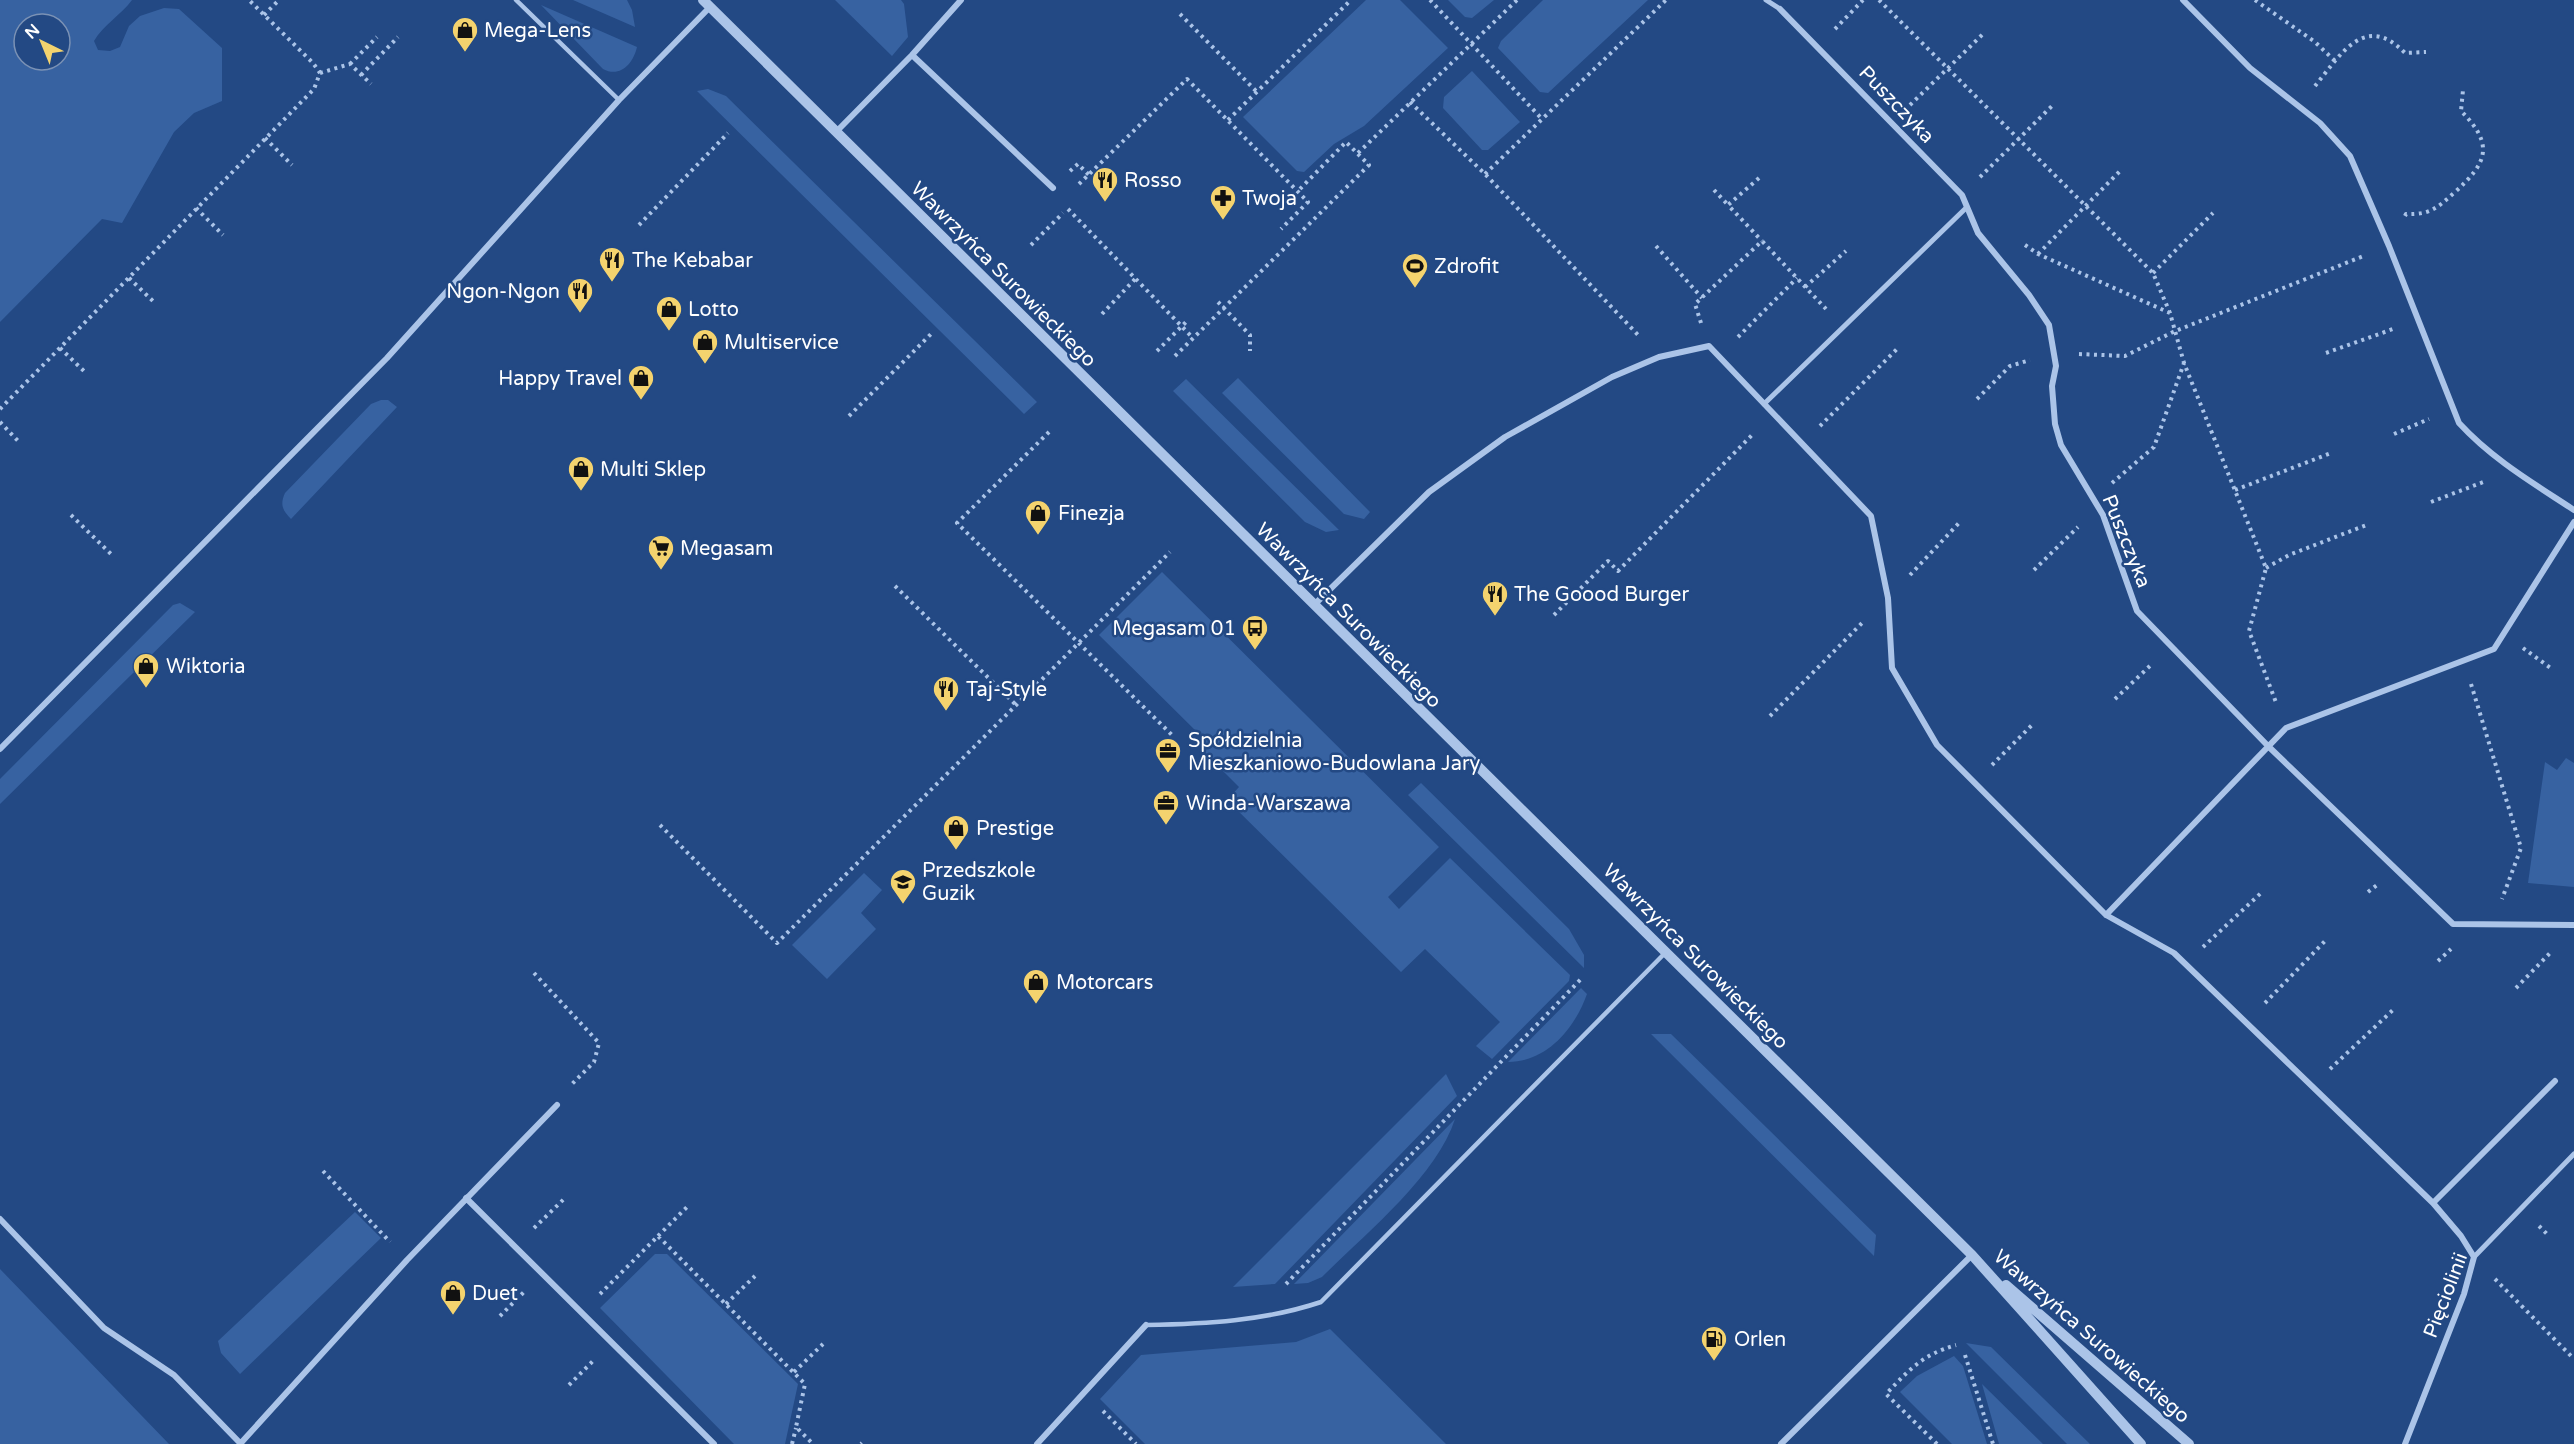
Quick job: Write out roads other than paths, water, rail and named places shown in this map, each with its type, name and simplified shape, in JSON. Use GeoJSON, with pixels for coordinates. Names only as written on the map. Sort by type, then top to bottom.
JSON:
{"type":"FeatureCollection","features":[{"type":"Feature","properties":{"kind":"street"},"geometry":{"type":"LineString","coordinates":[[836,132],[912,55],[961,0]]}},
{"type":"Feature","properties":{"kind":"street","name":"Puszczyka"},"geometry":{"type":"LineString","coordinates":[[1766,0],[1780,9],[1955,188],[1967,207],[1978,233],[2029,296],[2049,325],[2056,366],[2052,410],[2061,445],[2098,507],[2137,611],[2269,747],[2453,924],[2574,925]]}},
{"type":"Feature","properties":{"kind":"street"},"geometry":{"type":"LineString","coordinates":[[2183,0],[2250,68],[2320,123],[2350,156],[2389,246],[2459,423],[2479,445],[2508,467],[2574,510]]}},
{"type":"Feature","properties":{"kind":"street"},"geometry":{"type":"LineString","coordinates":[[0,749],[387,358],[706,3]]}},
{"type":"Feature","properties":{"kind":"street","name":"Wawrzyńca Surowieckiego"},"geometry":{"type":"LineString","coordinates":[[706,3],[1972,1255],[2141,1444]]}},
{"type":"Feature","properties":{"kind":"street"},"geometry":{"type":"LineString","coordinates":[[912,55],[1053,188]]}},
{"type":"Feature","properties":{"kind":"street"},"geometry":{"type":"LineString","coordinates":[[1764,404],[1967,207]]}},
{"type":"Feature","properties":{"kind":"street"},"geometry":{"type":"LineString","coordinates":[[1314,605],[1429,492],[1506,436],[1612,377],[1659,357],[1709,346],[1871,516],[1888,598],[1892,668],[1937,745],[2106,915],[2174,954],[2186,964],[2433,1203],[2461,1236],[2474,1257]]}},
{"type":"Feature","properties":{"kind":"street"},"geometry":{"type":"LineString","coordinates":[[2106,915],[2286,728],[2494,649],[2574,522]]}},
{"type":"Feature","properties":{"kind":"street"},"geometry":{"type":"LineString","coordinates":[[2433,1203],[2555,1081]]}},
{"type":"Feature","properties":{"kind":"street"},"geometry":{"type":"LineString","coordinates":[[0,1219],[104,1328],[174,1375],[241,1444],[407,1260],[557,1105]]}},
{"type":"Feature","properties":{"kind":"street","name":"Pięciolinii"},"geometry":{"type":"LineString","coordinates":[[2405,1444],[2464,1294],[2474,1257],[2574,1154]]}},
{"type":"Feature","properties":{"kind":"street"},"geometry":{"type":"LineString","coordinates":[[466,1198],[714,1444]]}},
{"type":"Feature","properties":{"kind":"street"},"geometry":{"type":"LineString","coordinates":[[1781,1444],[1972,1255]]}},
{"type":"Feature","properties":{"kind":"street","name":"Wawrzyńca Surowieckiego"},"geometry":{"type":"LineString","coordinates":[[1972,1255],[2189,1444]]}},
{"type":"Feature","properties":{"kind":"street"},"geometry":{"type":"LineString","coordinates":[[1037,1444],[1146,1325]]}},
{"type":"Feature","properties":{"kind":"lane"},"geometry":{"type":"LineString","coordinates":[[516,0],[618,100]]}},
{"type":"Feature","properties":{"kind":"lane"},"geometry":{"type":"LineString","coordinates":[[1146,1325],[1204,1324],[1283,1315],[1321,1302],[1666,952]]}},
{"type":"Feature","properties":{"kind":"place","name":"Mega-Lens"},"geometry":{"type":"Point","coordinates":[465,53]}},
{"type":"Feature","properties":{"kind":"place","name":"Rosso"},"geometry":{"type":"Point","coordinates":[1105,203]}},
{"type":"Feature","properties":{"kind":"place","name":"Twoja"},"geometry":{"type":"Point","coordinates":[1223,221]}},
{"type":"Feature","properties":{"kind":"place","name":"The Kebabar"},"geometry":{"type":"Point","coordinates":[612,283]}},
{"type":"Feature","properties":{"kind":"place","name":"Zdrofit"},"geometry":{"type":"Point","coordinates":[1415,289]}},
{"type":"Feature","properties":{"kind":"place","name":"Ngon-Ngon"},"geometry":{"type":"Point","coordinates":[580,314]}},
{"type":"Feature","properties":{"kind":"place","name":"Lotto"},"geometry":{"type":"Point","coordinates":[669,332]}},
{"type":"Feature","properties":{"kind":"place","name":"Multiservice"},"geometry":{"type":"Point","coordinates":[705,365]}},
{"type":"Feature","properties":{"kind":"place","name":"Happy Travel"},"geometry":{"type":"Point","coordinates":[641,401]}},
{"type":"Feature","properties":{"kind":"place","name":"Multi Sklep"},"geometry":{"type":"Point","coordinates":[581,492]}},
{"type":"Feature","properties":{"kind":"place","name":"Finezja"},"geometry":{"type":"Point","coordinates":[1038,536]}},
{"type":"Feature","properties":{"kind":"place","name":"Megasam"},"geometry":{"type":"Point","coordinates":[661,571]}},
{"type":"Feature","properties":{"kind":"place","name":"The Goood Burger"},"geometry":{"type":"Point","coordinates":[1495,617]}},
{"type":"Feature","properties":{"kind":"place","name":"Megasam 01"},"geometry":{"type":"Point","coordinates":[1255,651]}},
{"type":"Feature","properties":{"kind":"place","name":"Wiktoria"},"geometry":{"type":"Point","coordinates":[146,689]}},
{"type":"Feature","properties":{"kind":"place","name":"Taj-Style"},"geometry":{"type":"Point","coordinates":[946,712]}},
{"type":"Feature","properties":{"kind":"place","name":"Spółdzielnia Mieszkaniowo-Budowlana Jary"},"geometry":{"type":"Point","coordinates":[1168,774]}},
{"type":"Feature","properties":{"kind":"place","name":"Winda-Warszawa"},"geometry":{"type":"Point","coordinates":[1166,826]}},
{"type":"Feature","properties":{"kind":"place","name":"Prestige"},"geometry":{"type":"Point","coordinates":[956,851]}},
{"type":"Feature","properties":{"kind":"place","name":"Przedszkole Guzik"},"geometry":{"type":"Point","coordinates":[903,905]}},
{"type":"Feature","properties":{"kind":"place","name":"Motorcars"},"geometry":{"type":"Point","coordinates":[1036,1005]}},
{"type":"Feature","properties":{"kind":"place","name":"Duet"},"geometry":{"type":"Point","coordinates":[453,1316]}},
{"type":"Feature","properties":{"kind":"place","name":"Orlen"},"geometry":{"type":"Point","coordinates":[1714,1362]}}]}
